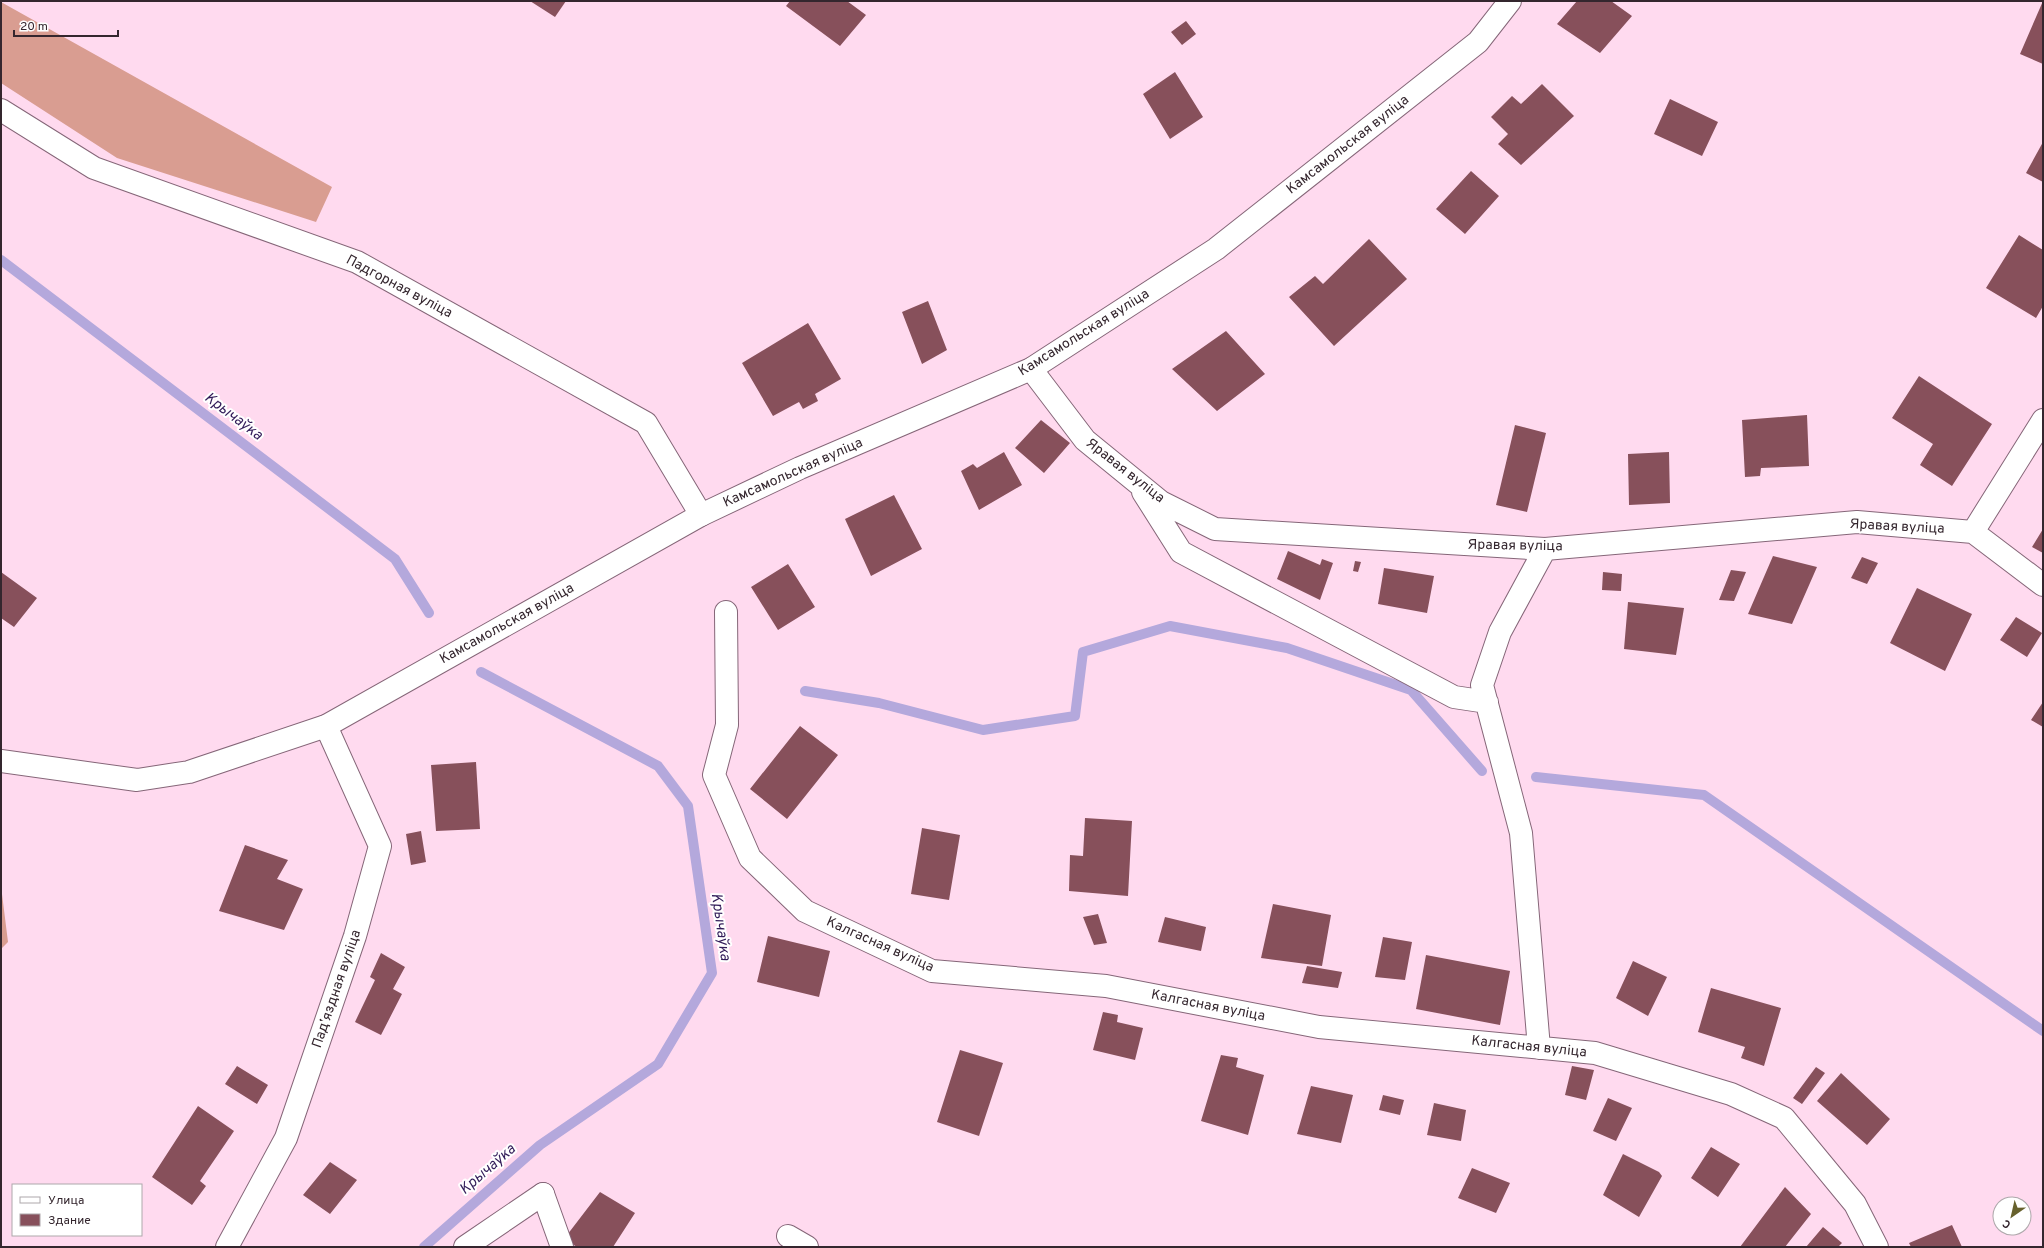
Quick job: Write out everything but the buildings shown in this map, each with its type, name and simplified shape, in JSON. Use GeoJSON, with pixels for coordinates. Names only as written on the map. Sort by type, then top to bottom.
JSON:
{"type":"FeatureCollection","features":[{"type":"Feature","properties":{"kind":"street","name":"Камсамольская вуліца"},"geometry":{"type":"LineString","coordinates":[[1,761],[137,780],[190,772],[326,726],[701,515],[800,468],[1031,369],[1216,249],[1478,42],[1510,1]]}},
{"type":"Feature","properties":{"kind":"street","name":"Падгорная вуліца"},"geometry":{"type":"LineString","coordinates":[[1,110],[94,168],[357,262],[646,423],[701,515]]}},
{"type":"Feature","properties":{"kind":"street","name":"Яравая вуліца"},"geometry":{"type":"LineString","coordinates":[[1031,369],[1085,440],[1161,502],[1215,529],[1545,549],[1857,522],[1973,532]]}},
{"type":"Feature","properties":{"kind":"street"},"geometry":{"type":"LineString","coordinates":[[2043,420],[1973,532],[2043,585]]}},
{"type":"Feature","properties":{"kind":"street"},"geometry":{"type":"LineString","coordinates":[[1136,481],[1181,552],[1454,697],[1487,702]]}},
{"type":"Feature","properties":{"kind":"street"},"geometry":{"type":"LineString","coordinates":[[1540,1048],[1521,833],[1482,685],[1500,632],[1545,549]]}},
{"type":"Feature","properties":{"kind":"street","name":"Калгасная вуліца"},"geometry":{"type":"LineString","coordinates":[[726,612],[727,724],[714,775],[750,858],[805,911],[932,971],[1106,986],[1319,1027],[1595,1053],[1731,1094],[1784,1118],[1855,1204],[1876,1247]]}},
{"type":"Feature","properties":{"kind":"street","name":"Падʼяздная вуліца"},"geometry":{"type":"LineString","coordinates":[[227,1247],[286,1138],[355,936],[380,846],[326,726]]}},
{"type":"Feature","properties":{"kind":"street"},"geometry":{"type":"LineString","coordinates":[[465,1247],[543,1194],[562,1247]]}},
{"type":"Feature","properties":{"kind":"street"},"geometry":{"type":"LineString","coordinates":[[788,1236],[807,1247]]}},
{"type":"Feature","properties":{"kind":"shaded area"},"geometry":{"type":"Polygon","coordinates":[[[1,2],[332,187],[316,222],[117,158],[1,83],[1,2]]]}},
{"type":"Feature","properties":{"kind":"shaded area"},"geometry":{"type":"Polygon","coordinates":[[[1,886],[8,942],[1,949],[1,886]]]}},
{"type":"Feature","properties":{"kind":"waterway","name":"Крычаўка"},"geometry":{"type":"LineString","coordinates":[[1,260],[395,559],[429,613]]}},
{"type":"Feature","properties":{"kind":"waterway"},"geometry":{"type":"LineString","coordinates":[[805,691],[879,703],[983,730],[1075,716],[1083,652],[1170,626],[1287,648],[1411,690],[1482,771]]}},
{"type":"Feature","properties":{"kind":"waterway","name":"Крычаўка"},"geometry":{"type":"LineString","coordinates":[[424,1247],[540,1145],[658,1064],[712,973],[688,806],[658,766],[481,672]]}},
{"type":"Feature","properties":{"kind":"waterway"},"geometry":{"type":"LineString","coordinates":[[1536,777],[1704,795],[2043,1031]]}}]}
